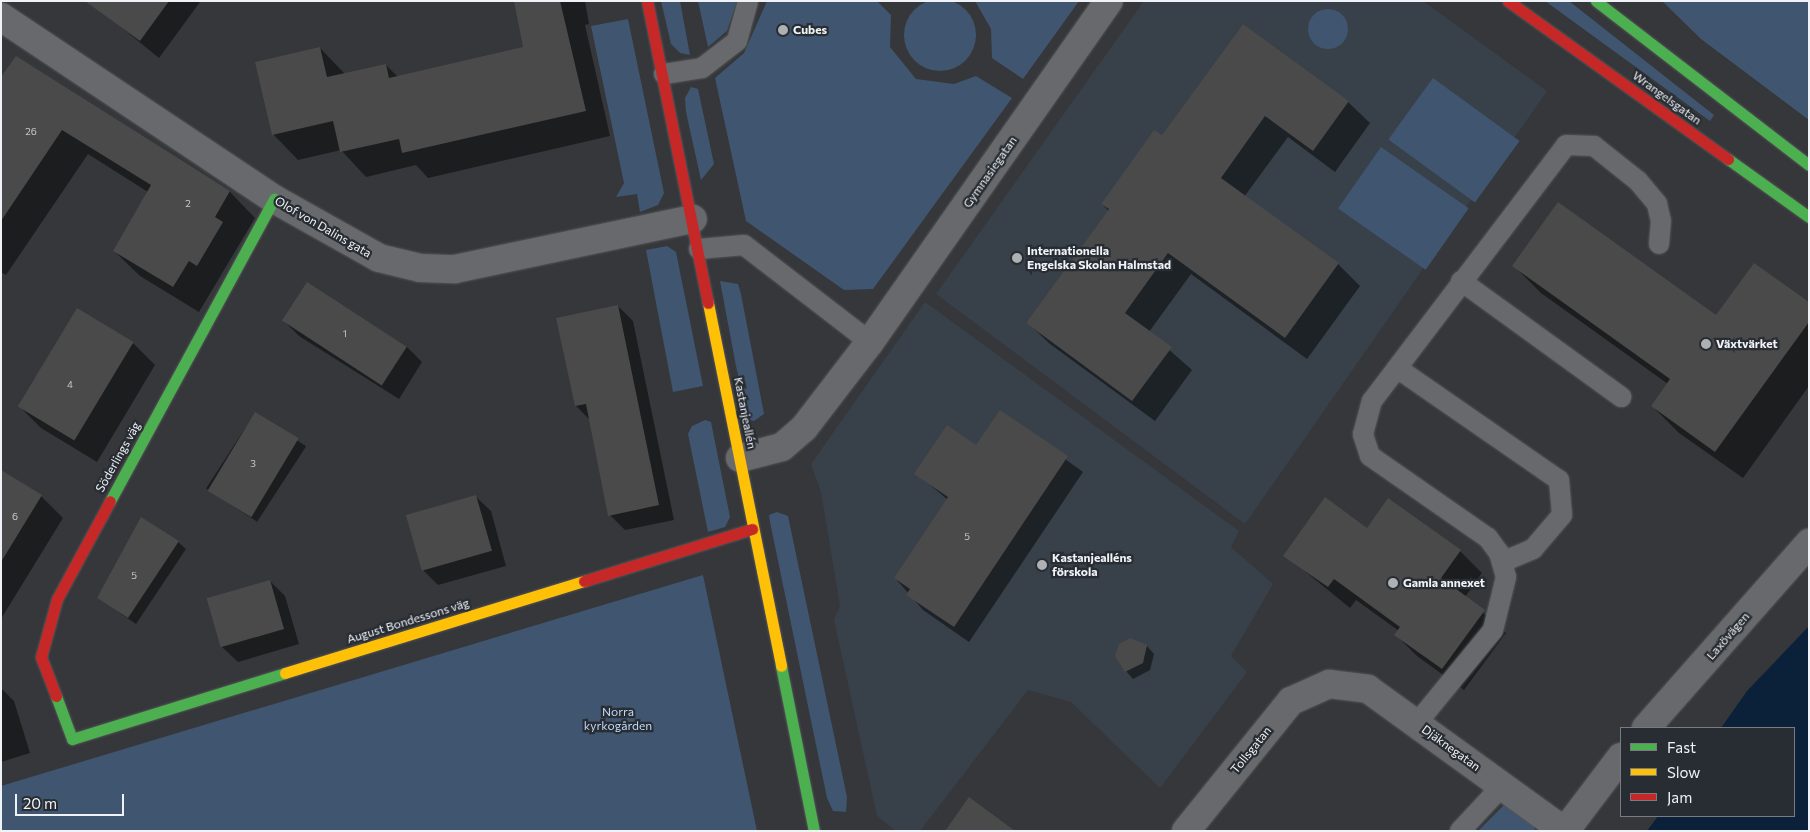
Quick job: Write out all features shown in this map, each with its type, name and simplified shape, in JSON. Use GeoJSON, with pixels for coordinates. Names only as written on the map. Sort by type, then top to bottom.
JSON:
{"type":"FeatureCollection","features":[{"type":"Feature","properties":{"kind":"street","name":"Kastanjeallén"},"geometry":{"type":"LineString","coordinates":[[647,1],[664,74],[740,458],[752,529],[814,831]]}},
{"type":"Feature","properties":{"kind":"street","name":"Gymnasiegatan"},"geometry":{"type":"LineString","coordinates":[[740,458],[782,447],[804,428],[870,342],[1109,1]]}},
{"type":"Feature","properties":{"kind":"street","name":"Wrangelsgatan"},"geometry":{"type":"LineString","coordinates":[[1508,1],[1809,217]]}},
{"type":"Feature","properties":{"kind":"street"},"geometry":{"type":"LineString","coordinates":[[1596,1],[1809,165]]}},
{"type":"Feature","properties":{"kind":"street","name":"Olof von Dalins gata"},"geometry":{"type":"LineString","coordinates":[[1,16],[274,199],[379,258],[420,268],[455,268],[693,219]]}},
{"type":"Feature","properties":{"kind":"street","name":"Söderlings väg"},"geometry":{"type":"LineString","coordinates":[[72,739],[41,657],[57,598],[274,199]]}},
{"type":"Feature","properties":{"kind":"street","name":"August Bondessons väg"},"geometry":{"type":"LineString","coordinates":[[72,739],[752,529]]}},
{"type":"Feature","properties":{"kind":"street","name":"Laxövägen"},"geometry":{"type":"LineString","coordinates":[[1647,727],[1809,543]]}},
{"type":"Feature","properties":{"kind":"street","name":"Djäknegatan"},"geometry":{"type":"LineString","coordinates":[[1329,684],[1368,689],[1565,831]]}},
{"type":"Feature","properties":{"kind":"street","name":"Tollsgatan"},"geometry":{"type":"LineString","coordinates":[[1186,831],[1291,701],[1329,684]]}},
{"type":"Feature","properties":{"kind":"street"},"geometry":{"type":"LineString","coordinates":[[1565,831],[1620,758]]}},
{"type":"Feature","properties":{"kind":"lane"},"geometry":{"type":"LineString","coordinates":[[664,74],[702,68],[737,41],[748,1]]}},
{"type":"Feature","properties":{"kind":"lane"},"geometry":{"type":"LineString","coordinates":[[1417,723],[1493,630],[1506,578],[1502,562],[1488,538],[1370,456],[1363,434],[1366,417],[1397,368],[1555,154],[1577,142],[1610,155],[1638,180],[1657,204],[1662,221],[1658,244]]}},
{"type":"Feature","properties":{"kind":"lane"},"geometry":{"type":"LineString","coordinates":[[699,249],[744,245],[870,342]]}},
{"type":"Feature","properties":{"kind":"lane"},"geometry":{"type":"LineString","coordinates":[[1461,281],[1621,397]]}},
{"type":"Feature","properties":{"kind":"lane"},"geometry":{"type":"LineString","coordinates":[[1397,368],[1560,480],[1562,515],[1533,549],[1502,562]]}},
{"type":"Feature","properties":{"kind":"lane"},"geometry":{"type":"LineString","coordinates":[[1460,831],[1502,786]]}},
{"type":"Feature","properties":{"kind":"shaded area","name":"Internationella Engelska Skolan Halmstad"},"geometry":{"type":"Polygon","coordinates":[[[1144,1],[1423,1],[1547,91],[1245,524],[936,294],[1144,1]],[[1243,24],[1162,135],[1154,130],[1101,204],[1109,209],[1026,323],[1125,313],[1168,253],[1285,338],[1339,264],[1221,178],[1265,116],[1313,151],[1349,101],[1243,24]]]}},
{"type":"Feature","properties":{"kind":"shaded area","name":"Kastanjealléns förskola"},"geometry":{"type":"Polygon","coordinates":[[[925,302],[1239,531],[1231,547],[1273,584],[1231,656],[1247,672],[1160,788],[1071,702],[1028,690],[920,831],[896,831],[877,816],[834,620],[840,606],[821,492],[811,464],[925,302]]]}},
{"type":"Feature","properties":{"kind":"shaded area"},"geometry":{"type":"Polygon","coordinates":[[[1809,626],[1809,831],[1647,831],[1657,817],[1795,817],[1795,727],[1722,727],[1747,691],[1809,626]]]}},
{"type":"Feature","properties":{"kind":"green space"},"geometry":{"type":"Polygon","coordinates":[[[940,-1],[960,5],[970,15],[976,35],[970,55],[960,65],[940,71],[920,65],[910,55],[904,35],[910,15],[920,5],[940,-1]]]}},
{"type":"Feature","properties":{"kind":"green space"},"geometry":{"type":"Polygon","coordinates":[[[661,1],[680,1],[690,55],[680,53],[671,44],[661,1]]]}},
{"type":"Feature","properties":{"kind":"green space"},"geometry":{"type":"Polygon","coordinates":[[[698,1],[737,1],[727,31],[708,47],[698,1]]]}},
{"type":"Feature","properties":{"kind":"green space"},"geometry":{"type":"Polygon","coordinates":[[[767,1],[877,1],[891,15],[890,47],[916,79],[954,84],[976,76],[1012,98],[873,289],[844,290],[746,221],[715,78],[744,53],[767,1]]]}},
{"type":"Feature","properties":{"kind":"green space"},"geometry":{"type":"Polygon","coordinates":[[[975,1],[1079,1],[1023,79],[992,58],[991,29],[975,1]]]}},
{"type":"Feature","properties":{"kind":"green space"},"geometry":{"type":"Polygon","coordinates":[[[1545,1],[1569,1],[1714,115],[1710,121],[1545,1]]]}},
{"type":"Feature","properties":{"kind":"green space"},"geometry":{"type":"Polygon","coordinates":[[[1662,1],[1809,1],[1809,120],[1701,39],[1662,1]]]}},
{"type":"Feature","properties":{"kind":"green space"},"geometry":{"type":"Polygon","coordinates":[[[1332,9],[1339,12],[1345,18],[1348,29],[1347,37],[1339,46],[1332,49],[1324,49],[1317,46],[1309,37],[1308,25],[1311,18],[1320,10],[1332,9]]]}},
{"type":"Feature","properties":{"kind":"green space"},"geometry":{"type":"Polygon","coordinates":[[[628,19],[664,193],[658,205],[640,212],[637,194],[616,197],[624,183],[591,26],[628,19]]]}},
{"type":"Feature","properties":{"kind":"green space"},"geometry":{"type":"Polygon","coordinates":[[[1433,78],[1520,141],[1475,202],[1388,139],[1433,78]]]}},
{"type":"Feature","properties":{"kind":"green space"},"geometry":{"type":"Polygon","coordinates":[[[691,87],[698,89],[714,164],[701,180],[686,112],[685,98],[691,87]]]}},
{"type":"Feature","properties":{"kind":"green space"},"geometry":{"type":"Polygon","coordinates":[[[1381,147],[1469,208],[1426,270],[1338,208],[1381,147]]]}},
{"type":"Feature","properties":{"kind":"green space"},"geometry":{"type":"Polygon","coordinates":[[[667,246],[676,252],[703,386],[673,392],[646,250],[667,246]]]}},
{"type":"Feature","properties":{"kind":"green space"},"geometry":{"type":"Polygon","coordinates":[[[720,281],[738,284],[741,294],[764,414],[754,421],[749,420],[736,366],[720,281]]]}},
{"type":"Feature","properties":{"kind":"green space"},"geometry":{"type":"Polygon","coordinates":[[[705,420],[711,422],[730,517],[725,527],[708,532],[688,434],[692,426],[705,420]]]}},
{"type":"Feature","properties":{"kind":"green space"},"geometry":{"type":"Polygon","coordinates":[[[777,512],[788,516],[847,797],[846,812],[833,811],[827,798],[770,522],[769,515],[777,512]]]}},
{"type":"Feature","properties":{"kind":"green space","name":"Norra kyrkogården"},"geometry":{"type":"Polygon","coordinates":[[[703,575],[757,831],[1,831],[1,786],[703,575]]]}},
{"type":"Feature","properties":{"kind":"green space"},"geometry":{"type":"Polygon","coordinates":[[[1508,801],[1534,820],[1535,831],[1478,831],[1508,801]]]}},
{"type":"Feature","properties":{"kind":"building"},"geometry":{"type":"Polygon","coordinates":[[[85,1],[169,1],[140,41],[85,1]]]}},
{"type":"Feature","properties":{"kind":"building"},"geometry":{"type":"Polygon","coordinates":[[[514,1],[560,1],[586,111],[402,153],[399,139],[340,152],[333,121],[272,135],[255,62],[320,47],[327,77],[386,64],[389,78],[523,47],[514,1]]]}},
{"type":"Feature","properties":{"kind":"building"},"geometry":{"type":"Polygon","coordinates":[[[1243,24],[1349,101],[1313,151],[1265,116],[1221,178],[1339,263],[1285,338],[1168,253],[1125,313],[1172,347],[1132,401],[1026,323],[1109,209],[1101,204],[1154,130],[1162,135],[1243,24]]]}},
{"type":"Feature","properties":{"kind":"building"},"geometry":{"type":"Polygon","coordinates":[[[16,56],[230,191],[215,217],[223,222],[197,266],[189,261],[173,287],[113,251],[151,185],[62,130],[1,221],[1,77],[16,56]]]}},
{"type":"Feature","properties":{"kind":"building","name":"Växtvärket"},"geometry":{"type":"Polygon","coordinates":[[[1558,202],[1716,315],[1754,263],[1809,302],[1809,322],[1715,452],[1651,406],[1670,379],[1512,266],[1558,202]]]}},
{"type":"Feature","properties":{"kind":"building"},"geometry":{"type":"Polygon","coordinates":[[[307,282],[407,347],[382,385],[282,321],[307,282]]]}},
{"type":"Feature","properties":{"kind":"building"},"geometry":{"type":"Polygon","coordinates":[[[618,305],[659,505],[608,516],[586,404],[575,406],[556,318],[618,305]]]}},
{"type":"Feature","properties":{"kind":"building"},"geometry":{"type":"Polygon","coordinates":[[[77,308],[134,342],[74,441],[18,407],[77,308]]]}},
{"type":"Feature","properties":{"kind":"building"},"geometry":{"type":"Polygon","coordinates":[[[1000,410],[1068,456],[954,627],[906,595],[910,589],[894,578],[948,497],[914,474],[947,425],[976,445],[1000,410]]]}},
{"type":"Feature","properties":{"kind":"building"},"geometry":{"type":"Polygon","coordinates":[[[255,412],[299,438],[251,517],[208,491],[255,412]]]}},
{"type":"Feature","properties":{"kind":"building"},"geometry":{"type":"Polygon","coordinates":[[[1,470],[42,495],[1,562],[1,470]]]}},
{"type":"Feature","properties":{"kind":"building"},"geometry":{"type":"Polygon","coordinates":[[[476,495],[492,551],[422,571],[406,515],[476,495]]]}},
{"type":"Feature","properties":{"kind":"building","name":"Gamla annexet"},"geometry":{"type":"Polygon","coordinates":[[[1325,497],[1367,528],[1388,498],[1461,550],[1441,578],[1485,610],[1442,669],[1394,635],[1400,627],[1334,579],[1328,587],[1283,556],[1325,497]]]}},
{"type":"Feature","properties":{"kind":"building"},"geometry":{"type":"Polygon","coordinates":[[[141,517],[179,541],[128,618],[97,598],[141,517]]]}},
{"type":"Feature","properties":{"kind":"building"},"geometry":{"type":"Polygon","coordinates":[[[270,580],[284,629],[221,647],[207,598],[270,580]]]}},
{"type":"Feature","properties":{"kind":"building"},"geometry":{"type":"Polygon","coordinates":[[[1130,638],[1147,645],[1143,663],[1125,672],[1115,656],[1119,644],[1130,638]]]}},
{"type":"Feature","properties":{"kind":"building"},"geometry":{"type":"Polygon","coordinates":[[[969,797],[1015,831],[945,831],[969,797]]]}},
{"type":"Feature","properties":{"kind":"traffic: fast"},"geometry":{"type":"LineString","coordinates":[[1596,1],[1809,165]]}},
{"type":"Feature","properties":{"kind":"traffic: fast"},"geometry":{"type":"LineString","coordinates":[[1728,159],[1809,217]]}},
{"type":"Feature","properties":{"kind":"traffic: fast"},"geometry":{"type":"LineString","coordinates":[[110,501],[274,199]]}},
{"type":"Feature","properties":{"kind":"traffic: fast"},"geometry":{"type":"LineString","coordinates":[[781,666],[814,831]]}},
{"type":"Feature","properties":{"kind":"traffic: fast"},"geometry":{"type":"LineString","coordinates":[[56,696],[72,739],[285,673]]}},
{"type":"Feature","properties":{"kind":"traffic: slow"},"geometry":{"type":"LineString","coordinates":[[708,303],[781,666]]}},
{"type":"Feature","properties":{"kind":"traffic: slow"},"geometry":{"type":"LineString","coordinates":[[285,673],[584,581]]}},
{"type":"Feature","properties":{"kind":"traffic: jam"},"geometry":{"type":"LineString","coordinates":[[647,1],[708,303]]}},
{"type":"Feature","properties":{"kind":"traffic: jam"},"geometry":{"type":"LineString","coordinates":[[1508,1],[1728,159]]}},
{"type":"Feature","properties":{"kind":"traffic: jam"},"geometry":{"type":"LineString","coordinates":[[56,696],[41,657],[57,599],[110,501]]}},
{"type":"Feature","properties":{"kind":"traffic: jam"},"geometry":{"type":"LineString","coordinates":[[584,581],[752,529]]}},
{"type":"Feature","properties":{"kind":"place","name":"Cubes"},"geometry":{"type":"Point","coordinates":[783,30]}},
{"type":"Feature","properties":{"kind":"place","name":"Internationella Engelska Skolan Halmstad"},"geometry":{"type":"Point","coordinates":[1017,258]}},
{"type":"Feature","properties":{"kind":"place","name":"Växtvärket"},"geometry":{"type":"Point","coordinates":[1706,344]}},
{"type":"Feature","properties":{"kind":"place","name":"Kastanjealléns förskola"},"geometry":{"type":"Point","coordinates":[1042,565]}},
{"type":"Feature","properties":{"kind":"place","name":"Gamla annexet"},"geometry":{"type":"Point","coordinates":[1393,583]}}]}
